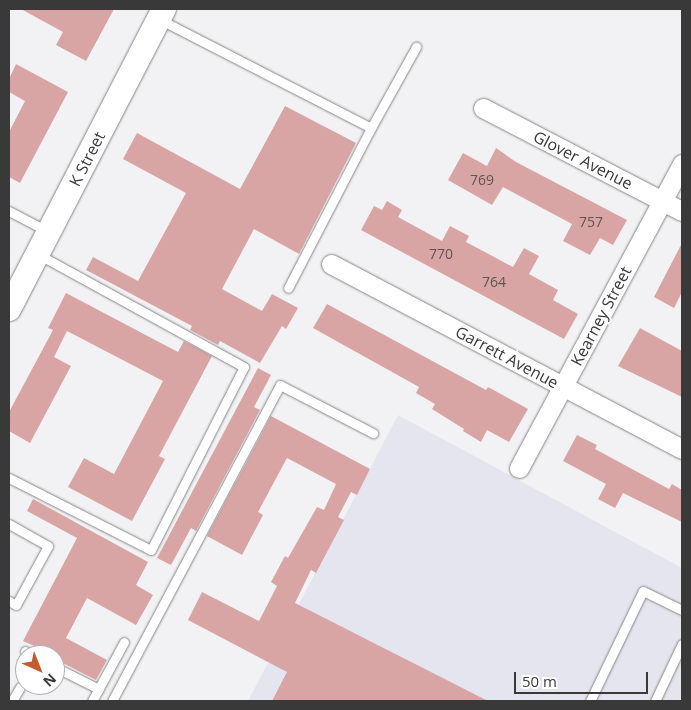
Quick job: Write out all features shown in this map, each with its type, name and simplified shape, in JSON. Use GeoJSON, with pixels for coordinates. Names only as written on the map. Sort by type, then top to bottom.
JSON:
{"type":"FeatureCollection","features":[{"type":"Feature","properties":{"kind":"street","name":"K Street"},"geometry":{"type":"LineString","coordinates":[[9,309],[162,14]]}},
{"type":"Feature","properties":{"kind":"street","name":"Glover Avenue"},"geometry":{"type":"LineString","coordinates":[[483,108],[682,211]]}},
{"type":"Feature","properties":{"kind":"street","name":"Kearney Street"},"geometry":{"type":"LineString","coordinates":[[519,468],[682,164]]}},
{"type":"Feature","properties":{"kind":"street","name":"Garrett Avenue"},"geometry":{"type":"LineString","coordinates":[[331,264],[682,449]]}},
{"type":"Feature","properties":{"kind":"lane"},"geometry":{"type":"LineString","coordinates":[[162,14],[371,128]]}},
{"type":"Feature","properties":{"kind":"lane"},"geometry":{"type":"LineString","coordinates":[[288,288],[371,128],[416,47]]}},
{"type":"Feature","properties":{"kind":"lane"},"geometry":{"type":"LineString","coordinates":[[9,212],[49,232]]}},
{"type":"Feature","properties":{"kind":"lane"},"geometry":{"type":"LineString","coordinates":[[9,478],[151,550],[244,367],[37,254]]}},
{"type":"Feature","properties":{"kind":"lane"},"geometry":{"type":"LineString","coordinates":[[112,701],[280,385],[373,433]]}},
{"type":"Feature","properties":{"kind":"lane"},"geometry":{"type":"LineString","coordinates":[[9,524],[48,546],[16,605],[9,601]]}},
{"type":"Feature","properties":{"kind":"lane"},"geometry":{"type":"LineString","coordinates":[[590,701],[643,591],[682,610]]}},
{"type":"Feature","properties":{"kind":"lane"},"geometry":{"type":"LineString","coordinates":[[92,701],[124,642]]}},
{"type":"Feature","properties":{"kind":"lane"},"geometry":{"type":"LineString","coordinates":[[655,701],[682,644]]}},
{"type":"Feature","properties":{"kind":"lane"},"geometry":{"type":"LineString","coordinates":[[65,672],[99,689]]}},
{"type":"Feature","properties":{"kind":"shaded area"},"geometry":{"type":"Polygon","coordinates":[[[398,415],[682,568],[682,701],[248,701],[398,415]]]}},
{"type":"Feature","properties":{"kind":"building"},"geometry":{"type":"Polygon","coordinates":[[[21,9],[114,9],[86,61],[56,45],[63,32],[21,9]]]}},
{"type":"Feature","properties":{"kind":"building"},"geometry":{"type":"Polygon","coordinates":[[[16,64],[68,92],[20,183],[9,177],[9,132],[25,101],[9,92],[9,79],[16,64]]]}},
{"type":"Feature","properties":{"kind":"building"},"geometry":{"type":"Polygon","coordinates":[[[285,106],[356,143],[299,254],[254,229],[222,289],[262,311],[272,294],[298,308],[286,329],[282,326],[260,363],[220,341],[218,345],[190,330],[192,326],[86,270],[93,257],[138,281],[186,193],[123,159],[137,133],[240,189],[285,106]]]}},
{"type":"Feature","properties":{"kind":"building"},"geometry":{"type":"Polygon","coordinates":[[[496,148],[516,162],[627,220],[613,245],[600,238],[590,255],[563,241],[572,224],[503,187],[492,205],[448,180],[463,153],[487,166],[496,148]]]}},
{"type":"Feature","properties":{"kind":"building"},"geometry":{"type":"Polygon","coordinates":[[[387,201],[402,210],[398,217],[442,241],[450,226],[469,236],[466,242],[513,267],[524,248],[539,256],[529,274],[558,290],[553,300],[578,314],[564,339],[361,230],[374,206],[382,210],[387,201]]]}},
{"type":"Feature","properties":{"kind":"building"},"geometry":{"type":"Polygon","coordinates":[[[682,243],[682,292],[674,308],[654,297],[682,243]]]}},
{"type":"Feature","properties":{"kind":"building"},"geometry":{"type":"Polygon","coordinates":[[[66,293],[178,352],[184,341],[212,356],[159,456],[165,459],[132,521],[68,487],[84,458],[114,474],[163,381],[67,331],[54,357],[71,366],[30,443],[9,431],[9,412],[53,330],[48,328],[66,293]]]}},
{"type":"Feature","properties":{"kind":"building"},"geometry":{"type":"Polygon","coordinates":[[[327,304],[486,390],[488,387],[528,409],[509,442],[487,430],[481,442],[432,409],[435,404],[416,393],[419,387],[313,328],[327,304]]]}},
{"type":"Feature","properties":{"kind":"building"},"geometry":{"type":"Polygon","coordinates":[[[640,328],[682,351],[682,397],[618,366],[640,328]]]}},
{"type":"Feature","properties":{"kind":"building"},"geometry":{"type":"Polygon","coordinates":[[[258,368],[271,375],[254,407],[260,410],[196,531],[191,528],[171,565],[157,558],[258,368]]]}},
{"type":"Feature","properties":{"kind":"building"},"geometry":{"type":"Polygon","coordinates":[[[271,416],[370,469],[357,495],[351,492],[338,517],[344,520],[316,573],[311,570],[295,603],[488,701],[272,701],[287,672],[188,620],[202,592],[259,621],[277,586],[271,582],[285,556],[288,558],[317,507],[324,510],[336,484],[287,458],[258,512],[263,515],[242,555],[207,536],[271,416]]]}},
{"type":"Feature","properties":{"kind":"building"},"geometry":{"type":"Polygon","coordinates":[[[577,435],[597,445],[595,449],[669,489],[672,484],[682,490],[682,522],[623,493],[615,508],[598,499],[606,484],[563,461],[577,435]]]}},
{"type":"Feature","properties":{"kind":"building"},"geometry":{"type":"Polygon","coordinates":[[[33,499],[148,562],[136,585],[153,595],[136,625],[87,598],[66,638],[107,660],[96,680],[65,664],[65,645],[32,645],[23,641],[77,538],[27,511],[33,499]]]}}]}
